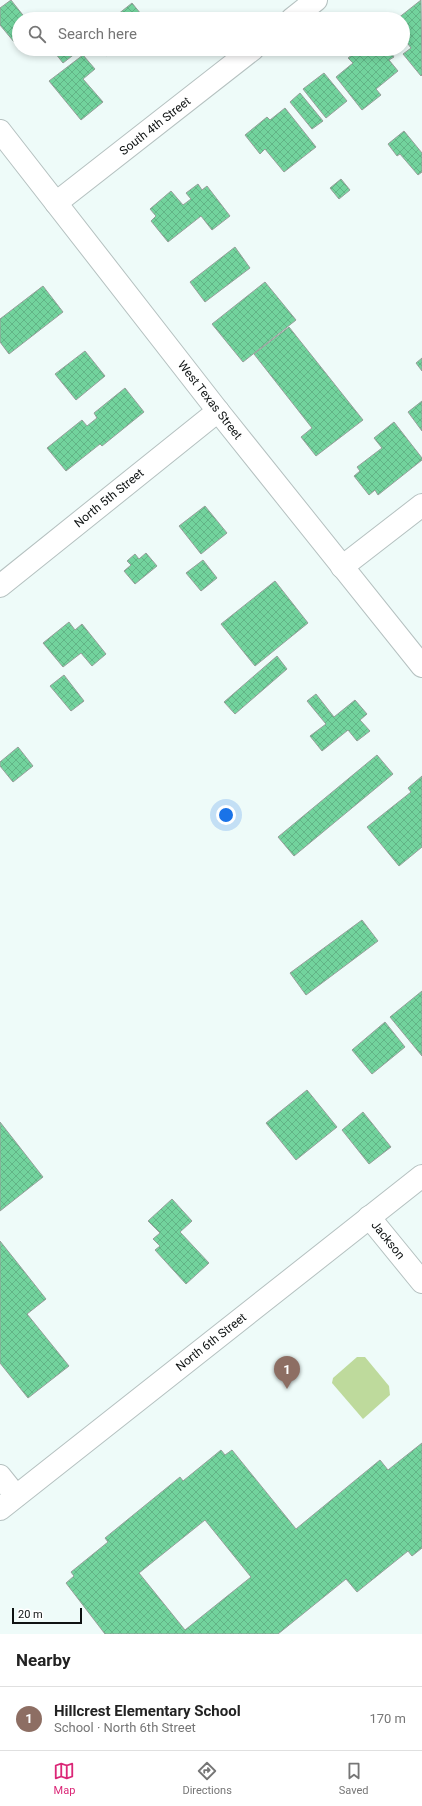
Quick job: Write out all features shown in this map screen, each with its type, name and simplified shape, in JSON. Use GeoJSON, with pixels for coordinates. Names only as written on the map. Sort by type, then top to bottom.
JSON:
{"type":"FeatureCollection","features":[{"type":"Feature","properties":{"kind":"street"},"geometry":{"type":"LineString","coordinates":[[301,12],[316,0]]}},
{"type":"Feature","properties":{"kind":"street","name":"South 4th Street"},"geometry":{"type":"LineString","coordinates":[[56,203],[244,56]]}},
{"type":"Feature","properties":{"kind":"street","name":"West Texas Street"},"geometry":{"type":"LineString","coordinates":[[0,131],[218,410],[422,666]]}},
{"type":"Feature","properties":{"kind":"street","name":"North 5th Street"},"geometry":{"type":"LineString","coordinates":[[0,586],[218,410]]}},
{"type":"Feature","properties":{"kind":"street"},"geometry":{"type":"LineString","coordinates":[[342,567],[422,505]]}},
{"type":"Feature","properties":{"kind":"street","name":"North 6th Street"},"geometry":{"type":"LineString","coordinates":[[8,1503],[422,1176]]}},
{"type":"Feature","properties":{"kind":"street","name":"Jackson"},"geometry":{"type":"LineString","coordinates":[[369,1217],[422,1282]]}},
{"type":"Feature","properties":{"kind":"street"},"geometry":{"type":"LineString","coordinates":[[0,1476],[8,1503]]}},
{"type":"Feature","properties":{"kind":"green space"},"geometry":{"type":"Polygon","coordinates":[[[357,1357],[365,1357],[389,1386],[390,1395],[363,1419],[332,1383],[333,1378],[357,1357]]]}},
{"type":"Feature","properties":{"kind":"building"},"geometry":{"type":"Polygon","coordinates":[[[11,0],[20,12],[12,12],[12,40],[0,25],[0,8],[11,0]]]}},
{"type":"Feature","properties":{"kind":"building"},"geometry":{"type":"Polygon","coordinates":[[[421,0],[421,76],[405,56],[410,56],[411,48],[410,12],[406,12],[421,0]]]}},
{"type":"Feature","properties":{"kind":"building"},"geometry":{"type":"Polygon","coordinates":[[[132,3],[139,12],[121,12],[132,3]]]}},
{"type":"Feature","properties":{"kind":"building"},"geometry":{"type":"Polygon","coordinates":[[[58,56],[72,56],[63,63],[58,56]]]}},
{"type":"Feature","properties":{"kind":"building"},"geometry":{"type":"Polygon","coordinates":[[[82,56],[84,56],[95,69],[83,79],[103,102],[81,120],[49,81],[82,56]]]}},
{"type":"Feature","properties":{"kind":"building"},"geometry":{"type":"Polygon","coordinates":[[[351,56],[393,56],[394,57],[389,60],[398,71],[376,89],[381,95],[362,110],[336,77],[353,63],[348,58],[351,56]]]}},
{"type":"Feature","properties":{"kind":"building"},"geometry":{"type":"Polygon","coordinates":[[[324,73],[347,101],[326,118],[303,89],[324,73]]]}},
{"type":"Feature","properties":{"kind":"building"},"geometry":{"type":"Polygon","coordinates":[[[300,93],[323,121],[312,129],[290,102],[300,93]]]}},
{"type":"Feature","properties":{"kind":"building"},"geometry":{"type":"Polygon","coordinates":[[[285,108],[316,147],[284,172],[265,149],[260,154],[245,135],[267,117],[270,120],[285,108]]]}},
{"type":"Feature","properties":{"kind":"building"},"geometry":{"type":"Polygon","coordinates":[[[404,131],[422,153],[422,172],[418,175],[400,154],[397,156],[388,144],[404,131]]]}},
{"type":"Feature","properties":{"kind":"building"},"geometry":{"type":"Polygon","coordinates":[[[341,179],[350,190],[339,199],[330,188],[341,179]]]}},
{"type":"Feature","properties":{"kind":"building"},"geometry":{"type":"Polygon","coordinates":[[[198,184],[202,190],[207,186],[230,216],[212,230],[201,216],[168,242],[151,221],[156,216],[150,209],[171,191],[183,205],[191,199],[186,193],[198,184]]]}},
{"type":"Feature","properties":{"kind":"building"},"geometry":{"type":"Polygon","coordinates":[[[235,247],[250,268],[205,302],[190,282],[235,247]]]}},
{"type":"Feature","properties":{"kind":"building"},"geometry":{"type":"Polygon","coordinates":[[[265,282],[296,320],[243,362],[212,324],[265,282]]]}},
{"type":"Feature","properties":{"kind":"building"},"geometry":{"type":"Polygon","coordinates":[[[43,286],[63,312],[9,354],[0,342],[0,319],[43,286]]]}},
{"type":"Feature","properties":{"kind":"building"},"geometry":{"type":"Polygon","coordinates":[[[289,327],[363,420],[316,456],[301,437],[312,428],[254,354],[289,327]]]}},
{"type":"Feature","properties":{"kind":"building"},"geometry":{"type":"Polygon","coordinates":[[[85,351],[105,376],[76,400],[55,374],[85,351]]]}},
{"type":"Feature","properties":{"kind":"building"},"geometry":{"type":"Polygon","coordinates":[[[422,358],[422,371],[416,363],[422,358]]]}},
{"type":"Feature","properties":{"kind":"building"},"geometry":{"type":"Polygon","coordinates":[[[125,388],[144,412],[102,446],[100,444],[66,471],[47,448],[82,420],[87,426],[97,418],[94,413],[125,388]]]}},
{"type":"Feature","properties":{"kind":"building"},"geometry":{"type":"Polygon","coordinates":[[[422,401],[422,431],[408,412],[422,401]]]}},
{"type":"Feature","properties":{"kind":"building"},"geometry":{"type":"Polygon","coordinates":[[[394,422],[422,460],[378,495],[375,490],[369,495],[354,476],[360,471],[357,467],[382,448],[374,438],[394,422]]]}},
{"type":"Feature","properties":{"kind":"building"},"geometry":{"type":"Polygon","coordinates":[[[205,506],[227,533],[201,554],[179,526],[205,506]]]}},
{"type":"Feature","properties":{"kind":"building"},"geometry":{"type":"Polygon","coordinates":[[[146,553],[157,566],[135,584],[124,571],[131,565],[127,561],[135,554],[139,559],[146,553]]]}},
{"type":"Feature","properties":{"kind":"building"},"geometry":{"type":"Polygon","coordinates":[[[203,560],[217,578],[201,591],[186,573],[203,560]]]}},
{"type":"Feature","properties":{"kind":"building"},"geometry":{"type":"Polygon","coordinates":[[[275,581],[308,623],[255,666],[221,624],[275,581]]]}},
{"type":"Feature","properties":{"kind":"building"},"geometry":{"type":"Polygon","coordinates":[[[69,622],[75,630],[82,624],[106,654],[92,666],[81,653],[63,667],[43,643],[69,622]]]}},
{"type":"Feature","properties":{"kind":"building"},"geometry":{"type":"Polygon","coordinates":[[[277,656],[287,669],[235,714],[224,702],[277,656]]]}},
{"type":"Feature","properties":{"kind":"building"},"geometry":{"type":"Polygon","coordinates":[[[64,675],[84,701],[71,711],[50,686],[64,675]]]}},
{"type":"Feature","properties":{"kind":"building"},"geometry":{"type":"Polygon","coordinates":[[[316,694],[334,717],[355,700],[367,714],[360,720],[370,731],[357,741],[348,730],[322,751],[310,736],[326,724],[307,701],[316,694]]]}},
{"type":"Feature","properties":{"kind":"building"},"geometry":{"type":"Polygon","coordinates":[[[18,747],[33,766],[13,782],[0,766],[0,762],[18,747]]]}},
{"type":"Feature","properties":{"kind":"building"},"geometry":{"type":"Polygon","coordinates":[[[377,755],[393,774],[294,856],[278,837],[377,755]]]}},
{"type":"Feature","properties":{"kind":"building"},"geometry":{"type":"Polygon","coordinates":[[[422,776],[422,847],[399,866],[367,827],[411,792],[408,788],[422,776]]]}},
{"type":"Feature","properties":{"kind":"building"},"geometry":{"type":"Polygon","coordinates":[[[362,920],[378,941],[306,995],[290,973],[362,920]]]}},
{"type":"Feature","properties":{"kind":"building"},"geometry":{"type":"Polygon","coordinates":[[[422,991],[422,1056],[390,1017],[422,991]]]}},
{"type":"Feature","properties":{"kind":"building"},"geometry":{"type":"Polygon","coordinates":[[[385,1022],[405,1047],[372,1074],[352,1050],[385,1022]]]}},
{"type":"Feature","properties":{"kind":"building"},"geometry":{"type":"Polygon","coordinates":[[[307,1090],[337,1127],[296,1160],[266,1123],[307,1090]]]}},
{"type":"Feature","properties":{"kind":"building"},"geometry":{"type":"Polygon","coordinates":[[[363,1112],[391,1147],[369,1164],[342,1130],[363,1112]]]}},
{"type":"Feature","properties":{"kind":"building"},"geometry":{"type":"Polygon","coordinates":[[[0,1122],[43,1177],[0,1211],[0,1122]]]}},
{"type":"Feature","properties":{"kind":"building"},"geometry":{"type":"Polygon","coordinates":[[[172,1199],[192,1221],[180,1232],[209,1263],[186,1284],[155,1250],[160,1246],[153,1239],[160,1233],[148,1221],[172,1199]]]}},
{"type":"Feature","properties":{"kind":"building"},"geometry":{"type":"Polygon","coordinates":[[[0,1241],[46,1299],[27,1314],[69,1366],[28,1398],[0,1363],[0,1241]]]}},
{"type":"Feature","properties":{"kind":"building"},"geometry":{"type":"Polygon","coordinates":[[[422,1443],[422,1548],[412,1556],[408,1551],[357,1592],[346,1579],[278,1634],[105,1634],[66,1583],[74,1576],[71,1572],[108,1542],[105,1538],[180,1477],[183,1481],[221,1450],[225,1455],[232,1450],[296,1529],[380,1460],[388,1470],[422,1443]],[[205,1520],[139,1573],[185,1630],[251,1577],[205,1520]]]}},
{"type":"Feature","properties":{"kind":"place","name":"Hillcrest Elementary School"},"geometry":{"type":"Point","coordinates":[287,1389]}}]}
